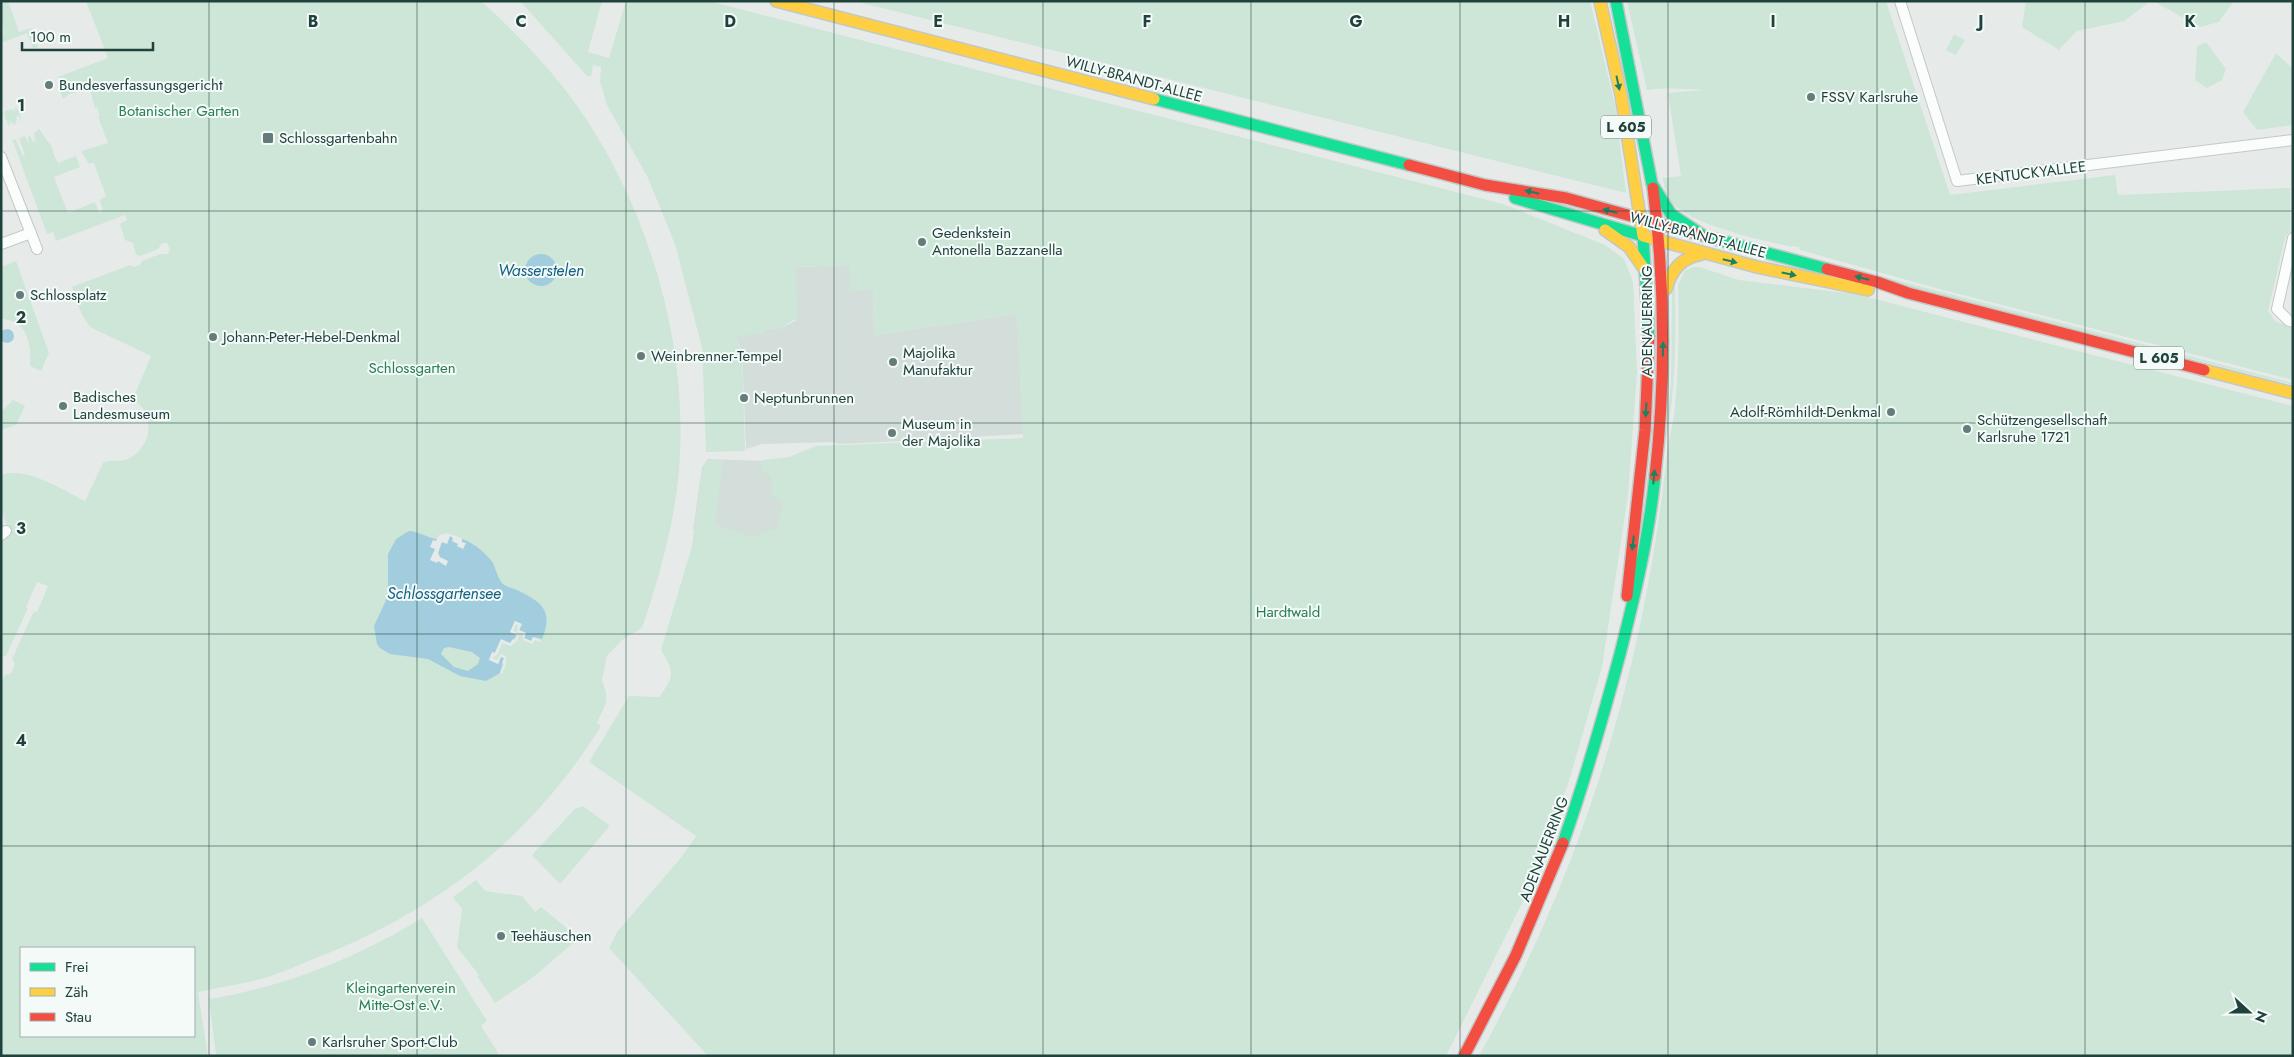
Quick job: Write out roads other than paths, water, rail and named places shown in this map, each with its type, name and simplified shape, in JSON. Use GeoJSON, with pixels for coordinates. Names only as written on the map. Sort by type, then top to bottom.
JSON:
{"type":"FeatureCollection","features":[{"type":"Feature","properties":{"kind":"main road","name":"WILLY-BRANDT-ALLEE"},"geometry":{"type":"LineString","coordinates":[[776,1],[1485,185],[1510,187],[1658,224],[1877,282],[1908,294],[2293,393]]}},
{"type":"Feature","properties":{"kind":"main road","name":"ADENAUERRING"},"geometry":{"type":"LineString","coordinates":[[1600,1],[1621,95],[1641,220],[1647,274],[1649,327],[1645,429],[1623,642]]}},
{"type":"Feature","properties":{"kind":"main road","name":"ADENAUERRING"},"geometry":{"type":"LineString","coordinates":[[1464,1056],[1515,958],[1561,852],[1595,750],[1638,586],[1652,496],[1660,416],[1663,300],[1660,242],[1652,184],[1629,57],[1616,1]]}},
{"type":"Feature","properties":{"kind":"main road"},"geometry":{"type":"LineString","coordinates":[[1652,184],[1659,198],[1673,216],[1704,236]]}},
{"type":"Feature","properties":{"kind":"main road","name":"WILLY-BRANDT-ALLEE"},"geometry":{"type":"LineString","coordinates":[[1485,185],[1508,196],[1702,254],[1872,291],[1908,294]]}},
{"type":"Feature","properties":{"kind":"main road"},"geometry":{"type":"LineString","coordinates":[[1592,221],[1629,247],[1647,274]]}},
{"type":"Feature","properties":{"kind":"main road"},"geometry":{"type":"LineString","coordinates":[[1663,300],[1668,279],[1674,268],[1685,258],[1702,254]]}},
{"type":"Feature","properties":{"kind":"street","name":"KENTUCKYALLEE"},"geometry":{"type":"LineString","coordinates":[[1900,1],[1957,181],[2293,140]]}},
{"type":"Feature","properties":{"kind":"street"},"geometry":{"type":"LineString","coordinates":[[1,156],[37,249]]}},
{"type":"Feature","properties":{"kind":"street"},"geometry":{"type":"LineString","coordinates":[[1,244],[31,233]]}},
{"type":"Feature","properties":{"kind":"street"},"geometry":{"type":"LineString","coordinates":[[2293,238],[2277,309],[2289,321],[2293,322]]}},
{"type":"Feature","properties":{"kind":"water","name":"Wasserstelen"},"geometry":{"type":"Polygon","coordinates":[[[541,254],[553,258],[557,270],[553,282],[541,286],[529,282],[525,270],[529,258],[541,254]]]}},
{"type":"Feature","properties":{"kind":"water"},"geometry":{"type":"Polygon","coordinates":[[[4,329],[10,329],[14,336],[10,343],[4,343],[0,339],[0,333],[4,329]]]}},
{"type":"Feature","properties":{"kind":"water","name":"Schlossgartensee"},"geometry":{"type":"Polygon","coordinates":[[[409,531],[435,539],[447,536],[461,538],[474,545],[485,553],[493,563],[498,577],[503,584],[533,599],[543,608],[547,621],[542,639],[534,637],[531,641],[524,638],[526,633],[519,630],[521,624],[515,621],[510,632],[517,635],[510,644],[501,640],[494,654],[489,659],[498,664],[501,657],[504,658],[500,673],[486,681],[460,676],[428,659],[390,654],[380,648],[377,644],[374,626],[388,596],[388,554],[396,539],[409,531]],[[449,647],[444,648],[441,654],[454,667],[468,671],[478,664],[480,658],[472,652],[449,647]]]}},
{"type":"Feature","properties":{"kind":"place","name":"Bundesverfassungsgericht"},"geometry":{"type":"Point","coordinates":[49,85]}},
{"type":"Feature","properties":{"kind":"place","name":"FSSV Karlsruhe"},"geometry":{"type":"Point","coordinates":[1811,97]}},
{"type":"Feature","properties":{"kind":"place","name":"Schlossgartenbahn"},"geometry":{"type":"Point","coordinates":[268,138]}},
{"type":"Feature","properties":{"kind":"place","name":"Gedenkstein Antonella Bazzanella"},"geometry":{"type":"Point","coordinates":[922,242]}},
{"type":"Feature","properties":{"kind":"place","name":"Schlossplatz"},"geometry":{"type":"Point","coordinates":[20,295]}},
{"type":"Feature","properties":{"kind":"place","name":"Johann-Peter-Hebel-Denkmal"},"geometry":{"type":"Point","coordinates":[213,337]}},
{"type":"Feature","properties":{"kind":"place","name":"Weinbrenner-Tempel"},"geometry":{"type":"Point","coordinates":[641,356]}},
{"type":"Feature","properties":{"kind":"place","name":"Majolika Manufaktur"},"geometry":{"type":"Point","coordinates":[893,362]}},
{"type":"Feature","properties":{"kind":"place","name":"Neptunbrunnen"},"geometry":{"type":"Point","coordinates":[744,398]}},
{"type":"Feature","properties":{"kind":"place","name":"Badisches Landesmuseum"},"geometry":{"type":"Point","coordinates":[63,406]}},
{"type":"Feature","properties":{"kind":"place","name":"Adolf-Römhildt-Denkmal"},"geometry":{"type":"Point","coordinates":[1891,412]}},
{"type":"Feature","properties":{"kind":"place","name":"Schützengesellschaft Karlsruhe 1721"},"geometry":{"type":"Point","coordinates":[1967,429]}},
{"type":"Feature","properties":{"kind":"place","name":"Museum in der Majolika"},"geometry":{"type":"Point","coordinates":[892,433]}},
{"type":"Feature","properties":{"kind":"place","name":"Teehäuschen"},"geometry":{"type":"Point","coordinates":[501,936]}},
{"type":"Feature","properties":{"kind":"place","name":"Karlsruher Sport-Club"},"geometry":{"type":"Point","coordinates":[312,1042]}},
{"type":"Feature","properties":{"kind":"park label","name":"Botanischer Garten"},"geometry":{"type":"Point","coordinates":[179,111]}},
{"type":"Feature","properties":{"kind":"park label","name":"Schlossgarten"},"geometry":{"type":"Point","coordinates":[412,368]}},
{"type":"Feature","properties":{"kind":"park label","name":"Hardtwald"},"geometry":{"type":"Point","coordinates":[1288,612]}},
{"type":"Feature","properties":{"kind":"park label","name":"Kleingartenverein Mitte-Ost e.V."},"geometry":{"type":"Point","coordinates":[401,996]}}]}
